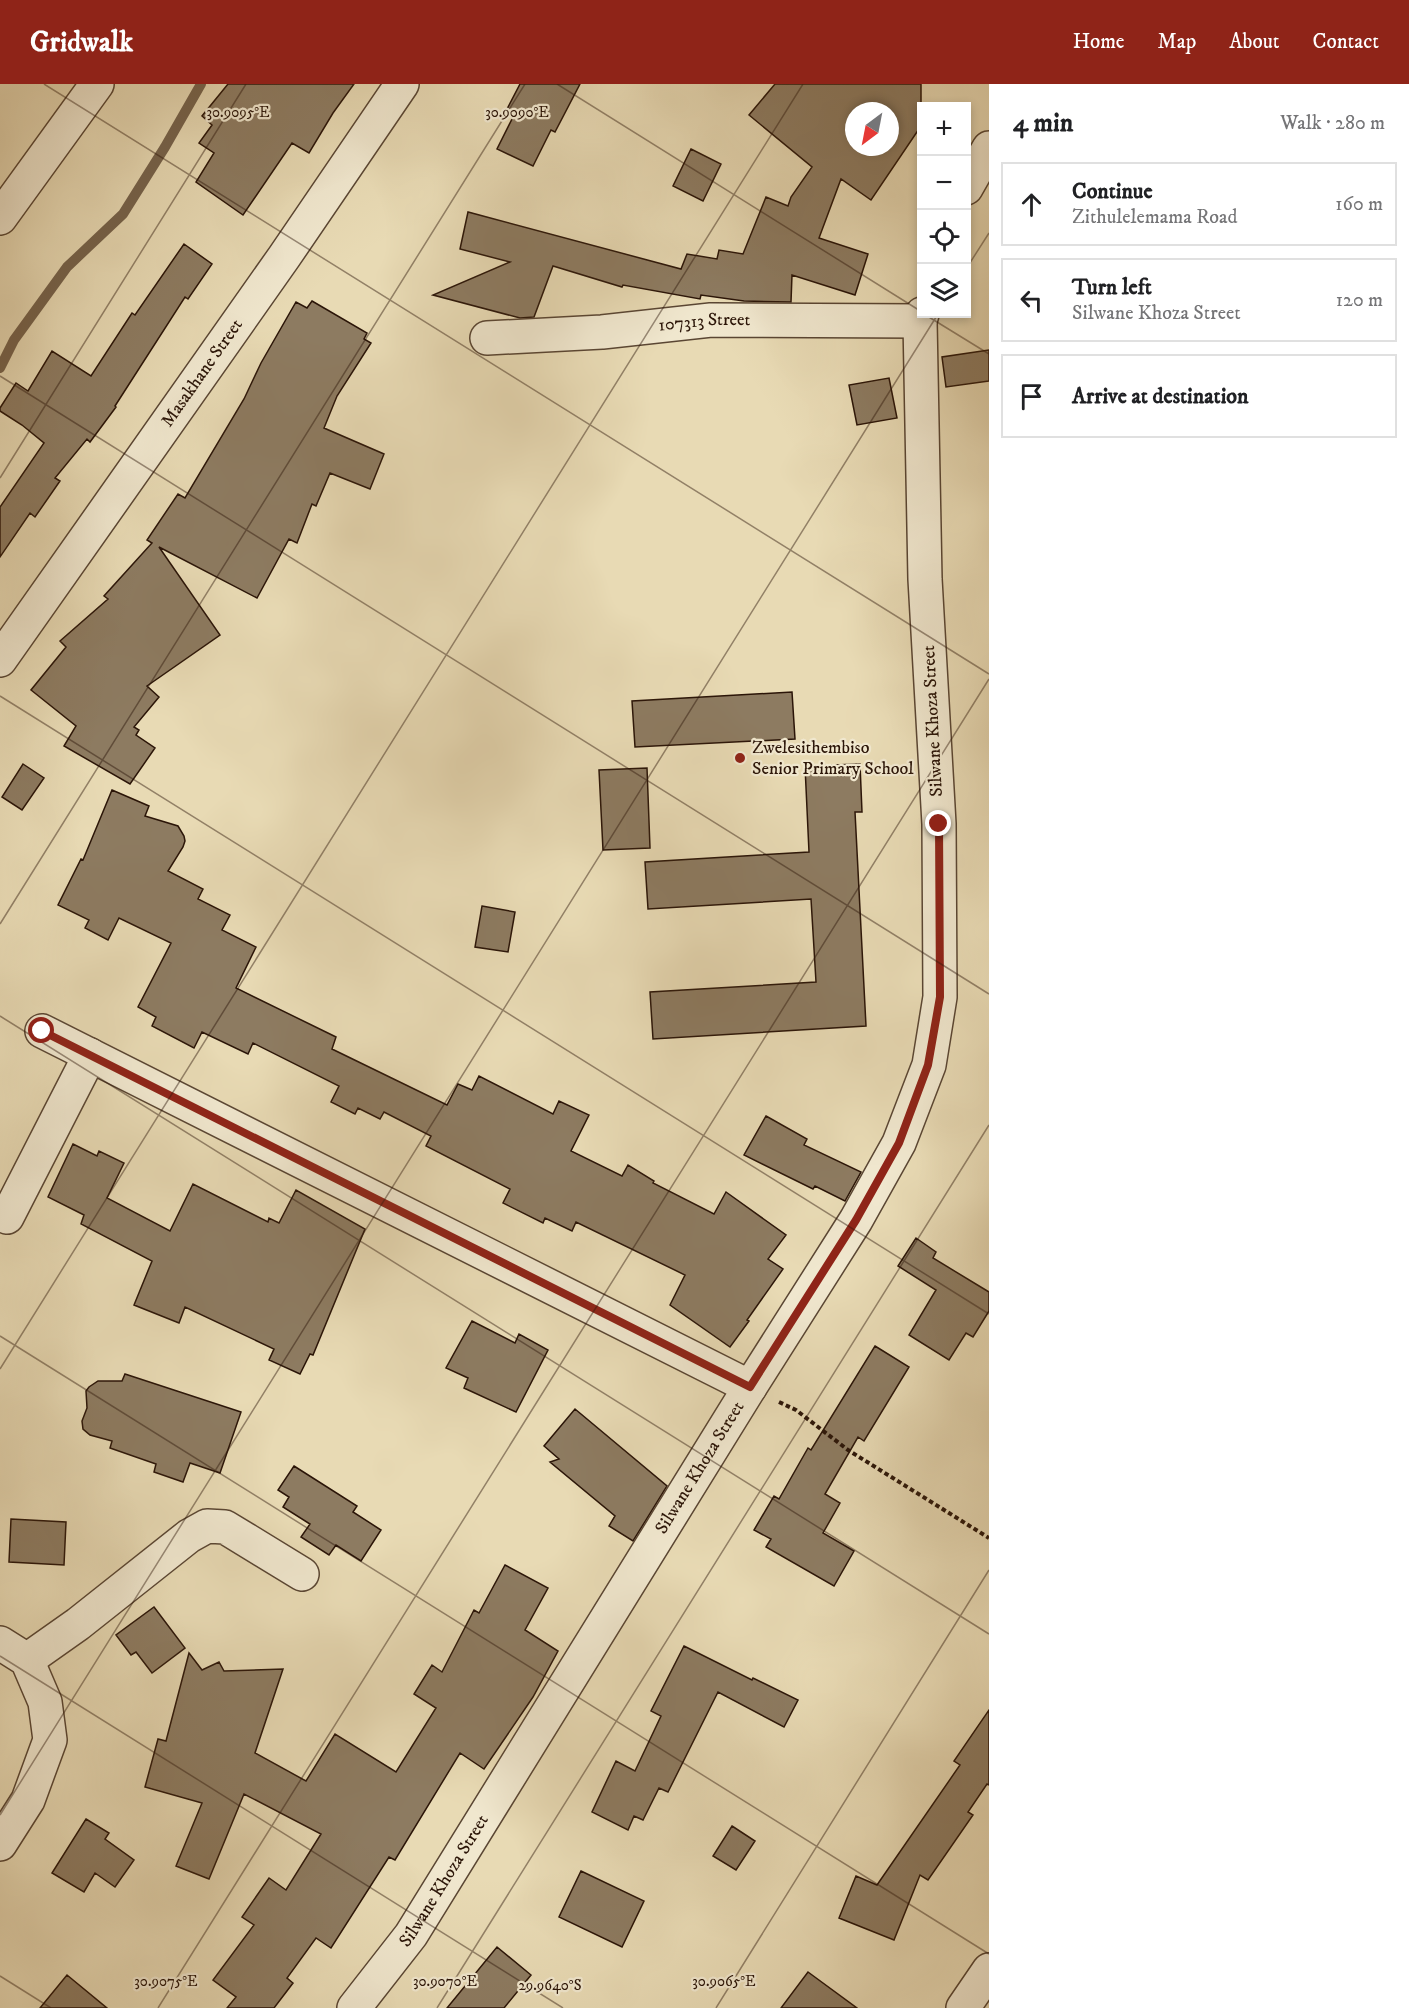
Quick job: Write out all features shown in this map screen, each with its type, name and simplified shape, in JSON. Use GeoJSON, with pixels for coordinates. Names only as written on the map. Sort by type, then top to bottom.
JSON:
{"type":"FeatureCollection","features":[{"type":"Feature","properties":{"kind":"street"},"geometry":{"type":"LineString","coordinates":[[0,218],[97,84]]}},
{"type":"Feature","properties":{"kind":"street","name":"Masakhane Street"},"geometry":{"type":"LineString","coordinates":[[0,660],[278,267],[402,84]]}},
{"type":"Feature","properties":{"kind":"street"},"geometry":{"type":"LineString","coordinates":[[971,179],[989,148]]}},
{"type":"Feature","properties":{"kind":"street","name":"107313 Street"},"geometry":{"type":"LineString","coordinates":[[487,338],[602,332],[711,320],[917,317]]}},
{"type":"Feature","properties":{"kind":"street","name":"Silwane Khoza Street"},"geometry":{"type":"LineString","coordinates":[[354,2008],[411,1935],[856,1220],[899,1143],[928,1065],[940,997],[939,824],[925,579],[921,318]]}},
{"type":"Feature","properties":{"kind":"street"},"geometry":{"type":"LineString","coordinates":[[42,1031],[750,1387]]}},
{"type":"Feature","properties":{"kind":"street"},"geometry":{"type":"LineString","coordinates":[[7,1217],[90,1055]]}},
{"type":"Feature","properties":{"kind":"street"},"geometry":{"type":"LineString","coordinates":[[0,1844],[28,1800],[50,1740],[45,1702],[13,1652],[78,1624],[189,1536],[207,1526],[225,1527],[302,1574]]}},
{"type":"Feature","properties":{"kind":"street"},"geometry":{"type":"LineString","coordinates":[[963,2008],[989,1970]]}},
{"type":"Feature","properties":{"kind":"path"},"geometry":{"type":"LineString","coordinates":[[750,1387],[796,1410],[848,1450],[989,1538]]}},
{"type":"Feature","properties":{"kind":"building"},"geometry":{"type":"Polygon","coordinates":[[[228,84],[354,84],[309,153],[292,143],[243,215],[196,182],[214,153],[199,143],[212,125],[202,116],[228,84]]]}},
{"type":"Feature","properties":{"kind":"building"},"geometry":{"type":"Polygon","coordinates":[[[520,84],[580,84],[555,132],[551,130],[533,166],[497,149],[514,115],[506,111],[520,84]]]}},
{"type":"Feature","properties":{"kind":"building"},"geometry":{"type":"Polygon","coordinates":[[[775,84],[921,84],[921,102],[917,102],[917,132],[871,200],[841,179],[819,238],[868,254],[855,295],[792,275],[791,302],[744,301],[701,295],[700,299],[623,285],[622,287],[553,266],[534,317],[520,318],[433,295],[510,262],[460,249],[468,212],[681,269],[687,254],[717,259],[719,250],[743,254],[766,197],[788,206],[791,197],[812,167],[749,115],[775,84]]]}},
{"type":"Feature","properties":{"kind":"building"},"geometry":{"type":"Polygon","coordinates":[[[691,149],[721,164],[703,201],[673,186],[691,149]]]}},
{"type":"Feature","properties":{"kind":"building"},"geometry":{"type":"Polygon","coordinates":[[[184,244],[212,264],[188,299],[185,297],[116,407],[90,442],[87,439],[55,478],[60,481],[35,517],[30,513],[0,557],[0,507],[44,443],[0,411],[0,408],[16,383],[28,391],[52,351],[91,376],[132,313],[135,315],[184,244]]]}},
{"type":"Feature","properties":{"kind":"building"},"geometry":{"type":"Polygon","coordinates":[[[312,301],[367,333],[364,339],[371,343],[337,396],[324,428],[384,454],[370,489],[330,473],[316,506],[312,504],[297,543],[289,539],[257,598],[159,547],[220,635],[147,686],[159,697],[134,727],[139,730],[136,735],[155,748],[130,784],[64,746],[76,726],[31,690],[66,647],[60,641],[108,599],[104,596],[152,543],[147,540],[178,494],[185,498],[244,399],[261,363],[296,302],[307,308],[312,301]]]}},
{"type":"Feature","properties":{"kind":"building"},"geometry":{"type":"Polygon","coordinates":[[[989,350],[989,381],[946,387],[942,357],[989,350]]]}},
{"type":"Feature","properties":{"kind":"building"},"geometry":{"type":"Polygon","coordinates":[[[889,378],[897,418],[857,425],[849,385],[889,378]]]}},
{"type":"Feature","properties":{"kind":"building"},"geometry":{"type":"Polygon","coordinates":[[[792,692],[795,739],[635,747],[632,701],[792,692]]]}},
{"type":"Feature","properties":{"kind":"building"},"geometry":{"type":"Polygon","coordinates":[[[23,764],[44,778],[22,810],[2,797],[23,764]]]}},
{"type":"Feature","properties":{"kind":"building"},"geometry":{"type":"Polygon","coordinates":[[[860,764],[862,812],[855,812],[866,1026],[653,1039],[650,992],[816,982],[811,899],[648,909],[645,862],[809,852],[805,766],[860,764]]]}},
{"type":"Feature","properties":{"kind":"building"},"geometry":{"type":"Polygon","coordinates":[[[647,768],[650,848],[603,850],[599,770],[647,768]]]}},
{"type":"Feature","properties":{"kind":"building"},"geometry":{"type":"Polygon","coordinates":[[[112,790],[149,806],[145,816],[178,826],[185,841],[168,871],[203,889],[198,899],[230,915],[222,930],[256,947],[236,988],[336,1037],[332,1049],[447,1105],[458,1084],[472,1090],[479,1076],[553,1114],[559,1101],[589,1115],[571,1151],[622,1176],[628,1165],[654,1181],[653,1183],[714,1214],[726,1192],[786,1235],[768,1259],[783,1269],[730,1347],[670,1305],[685,1275],[576,1222],[572,1231],[545,1218],[543,1223],[503,1203],[510,1189],[426,1146],[431,1136],[384,1112],[380,1119],[358,1108],[355,1114],[331,1102],[339,1086],[253,1043],[248,1054],[202,1032],[194,1048],[152,1026],[156,1017],[138,1007],[171,943],[119,918],[108,940],[85,928],[89,920],[58,905],[81,859],[83,860],[112,790]]]}},
{"type":"Feature","properties":{"kind":"building"},"geometry":{"type":"Polygon","coordinates":[[[482,906],[515,912],[508,952],[475,947],[482,906]]]}},
{"type":"Feature","properties":{"kind":"building"},"geometry":{"type":"Polygon","coordinates":[[[766,1116],[807,1139],[804,1145],[861,1172],[845,1201],[815,1186],[813,1189],[744,1155],[766,1116]]]}},
{"type":"Feature","properties":{"kind":"building"},"geometry":{"type":"Polygon","coordinates":[[[73,1144],[97,1156],[99,1151],[124,1163],[107,1198],[170,1231],[193,1184],[268,1222],[269,1218],[279,1223],[296,1190],[365,1229],[313,1355],[310,1354],[300,1374],[269,1360],[274,1349],[185,1307],[179,1323],[134,1305],[152,1261],[81,1224],[84,1215],[48,1197],[73,1144]]]}},
{"type":"Feature","properties":{"kind":"building"},"geometry":{"type":"Polygon","coordinates":[[[916,1238],[936,1252],[933,1258],[989,1292],[989,1311],[973,1337],[966,1333],[949,1360],[909,1335],[936,1290],[898,1266],[916,1238]]]}},
{"type":"Feature","properties":{"kind":"building"},"geometry":{"type":"Polygon","coordinates":[[[472,1321],[515,1343],[519,1334],[548,1350],[516,1412],[464,1388],[468,1378],[446,1368],[472,1321]]]}},
{"type":"Feature","properties":{"kind":"building"},"geometry":{"type":"Polygon","coordinates":[[[875,1346],[909,1367],[864,1441],[858,1437],[825,1494],[840,1503],[823,1533],[854,1551],[834,1586],[766,1547],[771,1539],[754,1530],[774,1496],[779,1499],[808,1448],[811,1450],[875,1346]]]}},
{"type":"Feature","properties":{"kind":"building"},"geometry":{"type":"Polygon","coordinates":[[[125,1374],[241,1412],[220,1473],[190,1463],[183,1482],[154,1472],[156,1464],[110,1448],[112,1441],[90,1435],[83,1429],[82,1421],[87,1408],[86,1391],[89,1387],[98,1381],[122,1381],[125,1374]]]}},
{"type":"Feature","properties":{"kind":"building"},"geometry":{"type":"Polygon","coordinates":[[[575,1409],[667,1486],[633,1541],[609,1526],[615,1516],[550,1462],[559,1459],[544,1446],[575,1409]]]}},
{"type":"Feature","properties":{"kind":"building"},"geometry":{"type":"Polygon","coordinates":[[[294,1466],[357,1506],[353,1512],[381,1530],[361,1561],[336,1545],[329,1555],[301,1537],[310,1524],[283,1507],[289,1497],[278,1490],[294,1466]]]}},
{"type":"Feature","properties":{"kind":"building"},"geometry":{"type":"Polygon","coordinates":[[[11,1519],[66,1522],[64,1565],[9,1562],[11,1519]]]}},
{"type":"Feature","properties":{"kind":"building"},"geometry":{"type":"Polygon","coordinates":[[[505,1565],[548,1588],[525,1630],[558,1651],[533,1697],[484,1769],[460,1753],[395,1860],[389,1857],[331,1948],[316,1938],[287,1978],[293,1983],[274,2008],[227,2008],[236,1997],[213,1980],[254,1925],[242,1917],[269,1878],[286,1890],[321,1834],[244,1794],[209,1879],[176,1866],[202,1803],[145,1787],[158,1739],[166,1741],[189,1653],[202,1670],[219,1662],[224,1671],[283,1669],[255,1753],[306,1781],[335,1734],[396,1772],[436,1708],[414,1694],[432,1665],[442,1672],[474,1610],[479,1613],[505,1565]]]}},
{"type":"Feature","properties":{"kind":"building"},"geometry":{"type":"Polygon","coordinates":[[[154,1607],[185,1648],[152,1673],[136,1652],[131,1655],[116,1635],[154,1607]]]}},
{"type":"Feature","properties":{"kind":"building"},"geometry":{"type":"Polygon","coordinates":[[[684,1646],[798,1700],[784,1727],[718,1692],[668,1792],[659,1788],[643,1820],[634,1816],[628,1830],[592,1812],[616,1761],[635,1771],[661,1716],[651,1711],[684,1646]]]}},
{"type":"Feature","properties":{"kind":"building"},"geometry":{"type":"Polygon","coordinates":[[[989,1710],[989,1785],[987,1784],[968,1812],[973,1815],[928,1880],[920,1875],[894,1940],[839,1918],[856,1876],[877,1885],[960,1765],[954,1761],[989,1710]]]}},
{"type":"Feature","properties":{"kind":"building"},"geometry":{"type":"Polygon","coordinates":[[[86,1819],[109,1833],[105,1839],[134,1860],[115,1887],[95,1873],[84,1892],[52,1873],[86,1819]]]}},
{"type":"Feature","properties":{"kind":"building"},"geometry":{"type":"Polygon","coordinates":[[[732,1826],[755,1841],[736,1870],[713,1856],[732,1826]]]}},
{"type":"Feature","properties":{"kind":"building"},"geometry":{"type":"Polygon","coordinates":[[[581,1871],[644,1901],[622,1947],[559,1917],[581,1871]]]}},
{"type":"Feature","properties":{"kind":"building"},"geometry":{"type":"Polygon","coordinates":[[[497,1947],[531,1975],[504,2008],[447,2008],[497,1947]]]}},
{"type":"Feature","properties":{"kind":"building"},"geometry":{"type":"Polygon","coordinates":[[[808,1972],[857,2008],[781,2008],[808,1972]]]}},
{"type":"Feature","properties":{"kind":"building"},"geometry":{"type":"Polygon","coordinates":[[[67,1975],[107,2008],[40,2008],[67,1975]]]}},
{"type":"Feature","properties":{"kind":"waterway"},"geometry":{"type":"LineString","coordinates":[[0,368],[14,340],[67,267],[123,214],[201,84]]}},
{"type":"Feature","properties":{"kind":"place","name":"Zwelesithembiso Senior Primary School"},"geometry":{"type":"Point","coordinates":[740,758]}},
{"type":"Feature","properties":{"kind":"route"},"geometry":{"type":"LineString","coordinates":[[42,1031],[750,1387],[856,1220],[899,1143],[928,1065],[940,997],[939,824]]}}]}
